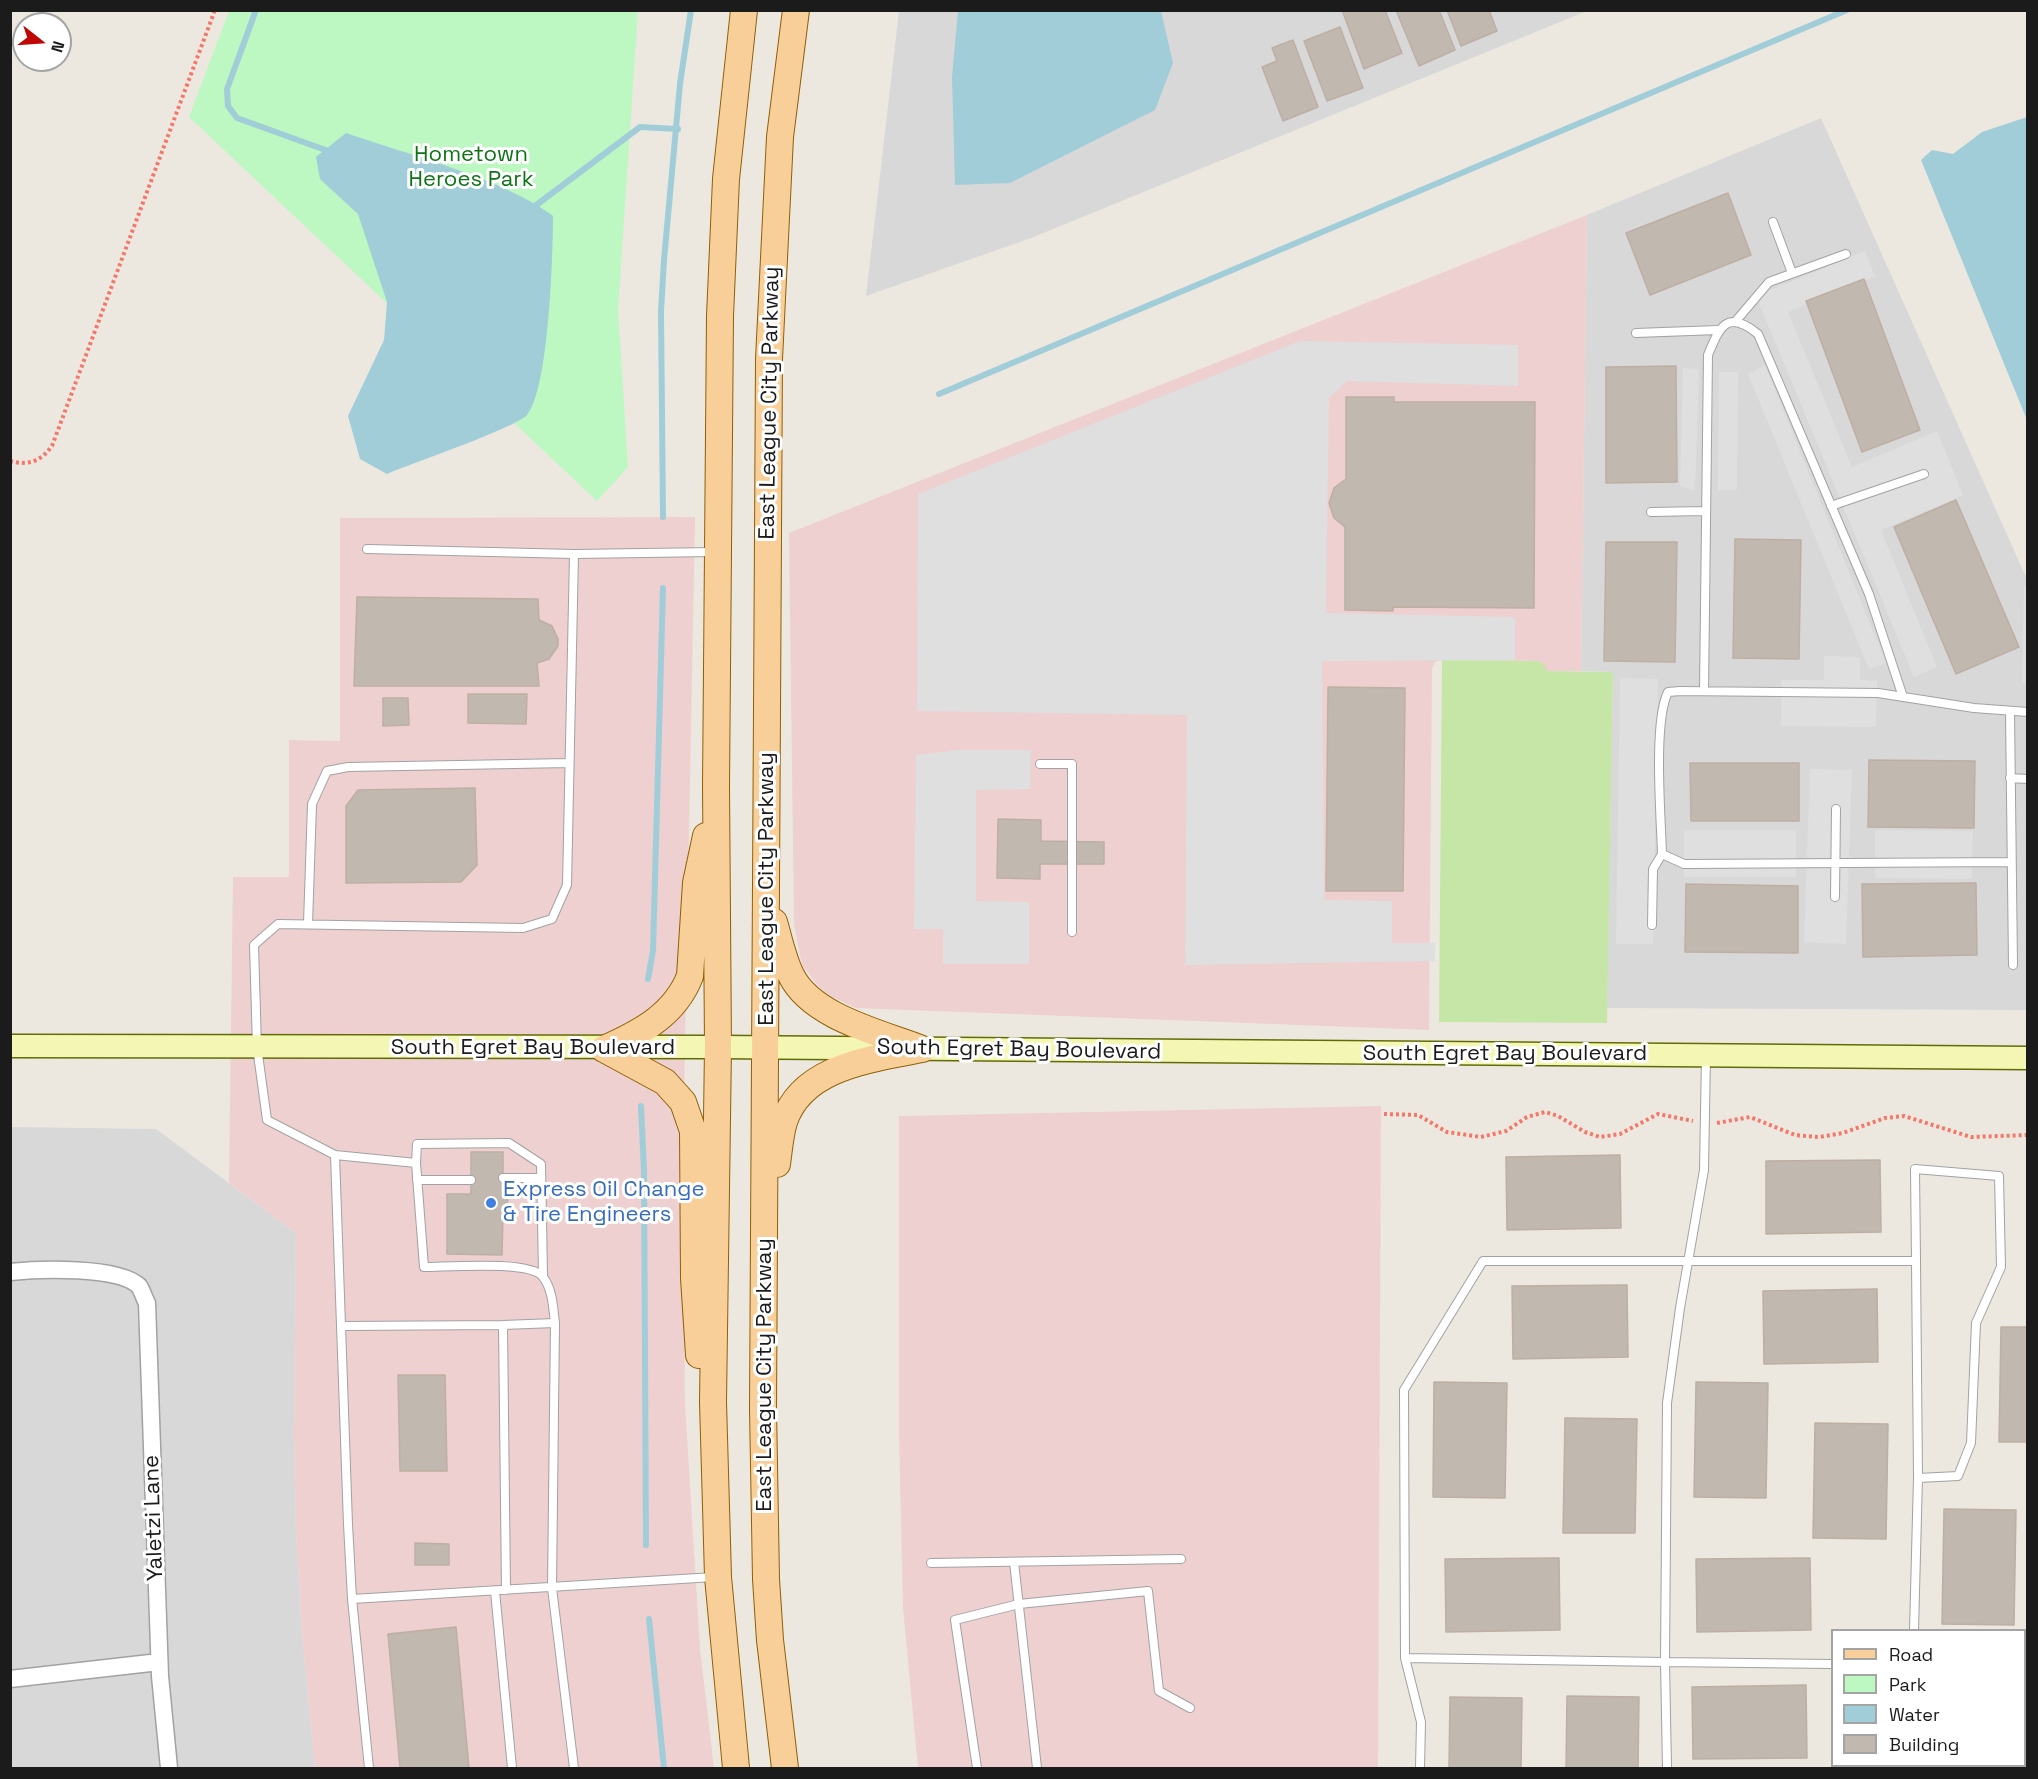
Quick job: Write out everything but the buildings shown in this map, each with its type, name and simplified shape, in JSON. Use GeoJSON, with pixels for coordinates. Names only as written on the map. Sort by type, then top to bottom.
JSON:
{"type":"FeatureCollection","features":[{"type":"Feature","properties":{"kind":"main road"},"geometry":{"type":"LineString","coordinates":[[736,1768],[718,1577],[713,1402],[718,1047],[716,785],[720,316],[725,202],[744,10]]}},
{"type":"Feature","properties":{"kind":"main road","name":"East League City Parkway"},"geometry":{"type":"LineString","coordinates":[[785,1768],[770,1640],[766,1580],[764,1235],[769,359],[780,136],[796,10]]}},
{"type":"Feature","properties":{"kind":"main road"},"geometry":{"type":"LineString","coordinates":[[604,1049],[634,1036],[662,1017],[685,989],[690,976],[696,883],[716,785]]}},
{"type":"Feature","properties":{"kind":"main road"},"geometry":{"type":"LineString","coordinates":[[766,898],[791,976],[802,992],[821,1008],[840,1018],[922,1049]]}},
{"type":"Feature","properties":{"kind":"main road","name":"South Egret Bay Boulevard"},"geometry":{"type":"LineString","coordinates":[[10,1046],[604,1049],[718,1047],[2028,1058]]}},
{"type":"Feature","properties":{"kind":"main road"},"geometry":{"type":"LineString","coordinates":[[604,1049],[665,1082],[683,1102],[693,1131],[697,1350],[713,1402]]}},
{"type":"Feature","properties":{"kind":"main road"},"geometry":{"type":"LineString","coordinates":[[764,1235],[784,1122],[799,1096],[817,1081],[843,1067],[922,1049]]}},
{"type":"Feature","properties":{"kind":"street","name":"Yaletzi Lane"},"geometry":{"type":"LineString","coordinates":[[10,1272],[76,1270],[123,1278],[139,1287],[147,1303],[159,1662],[169,1768]]}},
{"type":"Feature","properties":{"kind":"street"},"geometry":{"type":"LineString","coordinates":[[10,1678],[159,1662]]}},
{"type":"Feature","properties":{"kind":"lane"},"geometry":{"type":"LineString","coordinates":[[1773,222],[1792,273]]}},
{"type":"Feature","properties":{"kind":"lane"},"geometry":{"type":"LineString","coordinates":[[1736,322],[1769,282],[1846,254]]}},
{"type":"Feature","properties":{"kind":"lane"},"geometry":{"type":"LineString","coordinates":[[1704,691],[1708,355],[1718,330],[1724,323],[1736,322],[1746,324],[1758,334],[1869,594],[1903,697]]}},
{"type":"Feature","properties":{"kind":"lane"},"geometry":{"type":"LineString","coordinates":[[1636,333],[1718,330]]}},
{"type":"Feature","properties":{"kind":"lane"},"geometry":{"type":"LineString","coordinates":[[1831,506],[1924,474]]}},
{"type":"Feature","properties":{"kind":"lane"},"geometry":{"type":"LineString","coordinates":[[1651,512],[1706,511]]}},
{"type":"Feature","properties":{"kind":"lane"},"geometry":{"type":"LineString","coordinates":[[367,549],[574,554],[717,552]]}},
{"type":"Feature","properties":{"kind":"lane"},"geometry":{"type":"LineString","coordinates":[[416,1163],[335,1155],[267,1120],[257,1047],[254,945],[278,924],[523,928],[552,919],[567,885],[574,554]]}},
{"type":"Feature","properties":{"kind":"lane"},"geometry":{"type":"LineString","coordinates":[[1652,925],[1653,869],[1662,854],[1660,724],[1663,702],[1668,692],[1878,693],[2010,712],[2028,712]]}},
{"type":"Feature","properties":{"kind":"lane"},"geometry":{"type":"LineString","coordinates":[[2010,712],[2013,965]]}},
{"type":"Feature","properties":{"kind":"lane"},"geometry":{"type":"LineString","coordinates":[[308,924],[312,804],[327,771],[348,767],[569,763]]}},
{"type":"Feature","properties":{"kind":"lane"},"geometry":{"type":"LineString","coordinates":[[1040,764],[1072,764],[1072,932]]}},
{"type":"Feature","properties":{"kind":"lane"},"geometry":{"type":"LineString","coordinates":[[2010,778],[2028,779]]}},
{"type":"Feature","properties":{"kind":"lane"},"geometry":{"type":"LineString","coordinates":[[1834,897],[1836,809]]}},
{"type":"Feature","properties":{"kind":"lane"},"geometry":{"type":"LineString","coordinates":[[1662,854],[1684,864],[2010,862]]}},
{"type":"Feature","properties":{"kind":"lane"},"geometry":{"type":"LineString","coordinates":[[1667,1768],[1665,1662],[1667,1403],[1704,1170],[1706,1056]]}},
{"type":"Feature","properties":{"kind":"lane"},"geometry":{"type":"LineString","coordinates":[[543,1276],[524,1267],[424,1267],[416,1163],[417,1144],[509,1143],[541,1164],[543,1276],[551,1294],[555,1323],[552,1588],[574,1768]]}},
{"type":"Feature","properties":{"kind":"lane"},"geometry":{"type":"LineString","coordinates":[[335,1155],[352,1599],[369,1768]]}},
{"type":"Feature","properties":{"kind":"lane"},"geometry":{"type":"LineString","coordinates":[[1914,1629],[1918,1478],[1915,1169],[1999,1176],[2001,1267],[1976,1323],[1971,1443],[1958,1476],[1918,1478]]}},
{"type":"Feature","properties":{"kind":"lane"},"geometry":{"type":"LineString","coordinates":[[503,1179],[541,1178]]}},
{"type":"Feature","properties":{"kind":"lane"},"geometry":{"type":"LineString","coordinates":[[417,1180],[471,1180]]}},
{"type":"Feature","properties":{"kind":"lane"},"geometry":{"type":"LineString","coordinates":[[1420,1768],[1421,1722],[1405,1658],[1404,1390],[1483,1261],[1916,1261]]}},
{"type":"Feature","properties":{"kind":"lane"},"geometry":{"type":"LineString","coordinates":[[342,1326],[555,1323]]}},
{"type":"Feature","properties":{"kind":"lane"},"geometry":{"type":"LineString","coordinates":[[503,1325],[506,1590]]}},
{"type":"Feature","properties":{"kind":"lane"},"geometry":{"type":"LineString","coordinates":[[931,1563],[1181,1559]]}},
{"type":"Feature","properties":{"kind":"lane"},"geometry":{"type":"LineString","coordinates":[[1014,1562],[1037,1768]]}},
{"type":"Feature","properties":{"kind":"lane"},"geometry":{"type":"LineString","coordinates":[[352,1599],[718,1577]]}},
{"type":"Feature","properties":{"kind":"lane"},"geometry":{"type":"LineString","coordinates":[[495,1591],[512,1768]]}},
{"type":"Feature","properties":{"kind":"lane"},"geometry":{"type":"LineString","coordinates":[[977,1768],[955,1620],[1019,1604],[1148,1591],[1159,1691],[1190,1708]]}},
{"type":"Feature","properties":{"kind":"lane"},"geometry":{"type":"LineString","coordinates":[[1405,1658],[1831,1664]]}},
{"type":"Feature","properties":{"kind":"path"},"geometry":{"type":"LineString","coordinates":[[10,461],[21,464],[31,463],[43,458],[52,446],[215,10]]}},
{"type":"Feature","properties":{"kind":"path"},"geometry":{"type":"LineString","coordinates":[[1384,1114],[1418,1115],[1447,1132],[1482,1137],[1506,1131],[1527,1117],[1545,1112],[1600,1137],[1620,1134],[1658,1114],[1692,1121]]}},
{"type":"Feature","properties":{"kind":"path"},"geometry":{"type":"LineString","coordinates":[[1716,1123],[1750,1117],[1796,1135],[1819,1137],[1904,1116],[1971,1137],[2028,1135]]}},
{"type":"Feature","properties":{"kind":"shaded area"},"geometry":{"type":"Polygon","coordinates":[[[899,11],[1587,11],[1031,238],[866,296],[899,11]]]}},
{"type":"Feature","properties":{"kind":"shaded area"},"geometry":{"type":"Polygon","coordinates":[[[1821,118],[2025,575],[2027,575],[2027,1010],[1607,1008],[1613,672],[1581,671],[1587,215],[1821,118]]]}},
{"type":"Feature","properties":{"kind":"shaded area"},"geometry":{"type":"Polygon","coordinates":[[[1587,215],[1581,671],[1546,671],[1537,661],[1442,660],[1435,662],[1432,668],[1429,1030],[856,1008],[830,996],[819,987],[802,965],[794,925],[789,533],[1587,215]]]}},
{"type":"Feature","properties":{"kind":"shaded area"},"geometry":{"type":"Polygon","coordinates":[[[1865,251],[1875,276],[1788,312],[1852,467],[1937,431],[1963,495],[1881,530],[1937,667],[1914,677],[1756,296],[1865,251]]]}},
{"type":"Feature","properties":{"kind":"shaded area"},"geometry":{"type":"Polygon","coordinates":[[[1300,341],[1518,345],[1518,386],[1347,381],[1329,398],[1326,613],[1515,617],[1515,660],[1322,661],[1324,900],[1392,901],[1392,943],[1435,943],[1435,961],[1185,965],[1187,715],[917,711],[918,494],[1300,341]]]}},
{"type":"Feature","properties":{"kind":"shaded area"},"geometry":{"type":"Polygon","coordinates":[[[1765,365],[1886,663],[1869,669],[1748,374],[1765,365]]]}},
{"type":"Feature","properties":{"kind":"shaded area"},"geometry":{"type":"Polygon","coordinates":[[[1683,368],[1699,369],[1695,491],[1680,486],[1683,368]]]}},
{"type":"Feature","properties":{"kind":"shaded area"},"geometry":{"type":"Polygon","coordinates":[[[1719,372],[1738,372],[1737,490],[1718,490],[1719,372]]]}},
{"type":"Feature","properties":{"kind":"shaded area"},"geometry":{"type":"Polygon","coordinates":[[[695,517],[683,1151],[685,1404],[700,1649],[714,1768],[315,1768],[302,1632],[296,1533],[294,1434],[296,1233],[229,1183],[233,877],[289,877],[289,740],[340,741],[340,518],[695,517]]]}},
{"type":"Feature","properties":{"kind":"shaded area"},"geometry":{"type":"Polygon","coordinates":[[[2024,586],[2028,586],[2027,683],[2022,683],[2024,586]]]}},
{"type":"Feature","properties":{"kind":"shaded area"},"geometry":{"type":"Polygon","coordinates":[[[1824,656],[1860,657],[1860,680],[1877,681],[1876,727],[1781,726],[1781,680],[1824,680],[1824,656]]]}},
{"type":"Feature","properties":{"kind":"shaded area"},"geometry":{"type":"Polygon","coordinates":[[[1620,678],[1658,679],[1653,944],[1616,944],[1620,678]]]}},
{"type":"Feature","properties":{"kind":"shaded area"},"geometry":{"type":"Polygon","coordinates":[[[958,750],[1031,750],[1030,789],[976,790],[976,901],[1029,902],[1029,964],[943,964],[943,929],[914,929],[916,755],[958,750]]]}},
{"type":"Feature","properties":{"kind":"shaded area"},"geometry":{"type":"Polygon","coordinates":[[[1810,769],[1852,770],[1846,944],[1804,942],[1810,769]]]}},
{"type":"Feature","properties":{"kind":"shaded area"},"geometry":{"type":"Polygon","coordinates":[[[1684,830],[1796,830],[1796,877],[1684,877],[1684,830]]]}},
{"type":"Feature","properties":{"kind":"shaded area"},"geometry":{"type":"Polygon","coordinates":[[[1875,830],[1973,831],[1972,879],[1875,878],[1875,830]]]}},
{"type":"Feature","properties":{"kind":"shaded area"},"geometry":{"type":"Polygon","coordinates":[[[1381,1106],[1378,1768],[918,1768],[903,1608],[899,1433],[899,1116],[1381,1106]]]}},
{"type":"Feature","properties":{"kind":"shaded area"},"geometry":{"type":"Polygon","coordinates":[[[11,1127],[156,1129],[296,1233],[294,1434],[296,1533],[302,1632],[315,1768],[11,1768],[11,1127]]]}},
{"type":"Feature","properties":{"kind":"green space","name":"Hometown Heroes Park"},"geometry":{"type":"Polygon","coordinates":[[[229,11],[638,11],[618,310],[628,467],[597,501],[189,117],[229,11]]]}},
{"type":"Feature","properties":{"kind":"green space"},"geometry":{"type":"Polygon","coordinates":[[[1442,660],[1537,661],[1544,664],[1547,671],[1613,672],[1607,1023],[1439,1022],[1442,660]]]}},
{"type":"Feature","properties":{"kind":"water"},"geometry":{"type":"Polygon","coordinates":[[[958,11],[1161,11],[1173,63],[1155,110],[1010,183],[955,185],[952,77],[958,11]]]}},
{"type":"Feature","properties":{"kind":"water"},"geometry":{"type":"Polygon","coordinates":[[[2028,117],[2027,420],[1921,160],[1932,150],[1953,154],[1982,132],[2028,117]]]}},
{"type":"Feature","properties":{"kind":"water"},"geometry":{"type":"Polygon","coordinates":[[[346,133],[482,179],[509,190],[553,216],[551,289],[545,351],[534,401],[527,415],[483,437],[387,474],[360,459],[348,416],[384,340],[387,302],[358,214],[320,179],[316,157],[346,133]]]}},
{"type":"Feature","properties":{"kind":"waterway"},"geometry":{"type":"LineString","coordinates":[[256,10],[227,89],[228,106],[237,118],[331,152]]}},
{"type":"Feature","properties":{"kind":"waterway"},"geometry":{"type":"LineString","coordinates":[[663,517],[661,311],[680,84],[691,10]]}},
{"type":"Feature","properties":{"kind":"waterway"},"geometry":{"type":"LineString","coordinates":[[939,394],[1847,10]]}},
{"type":"Feature","properties":{"kind":"waterway"},"geometry":{"type":"LineString","coordinates":[[531,209],[640,127],[678,129]]}},
{"type":"Feature","properties":{"kind":"waterway"},"geometry":{"type":"LineString","coordinates":[[648,979],[653,951],[663,588]]}},
{"type":"Feature","properties":{"kind":"waterway"},"geometry":{"type":"LineString","coordinates":[[641,1106],[644,1170],[646,1545]]}},
{"type":"Feature","properties":{"kind":"waterway"},"geometry":{"type":"LineString","coordinates":[[649,1619],[664,1768]]}},
{"type":"Feature","properties":{"kind":"place","name":"Express Oil Change & Tire Engineers"},"geometry":{"type":"Point","coordinates":[491,1203]}}]}
